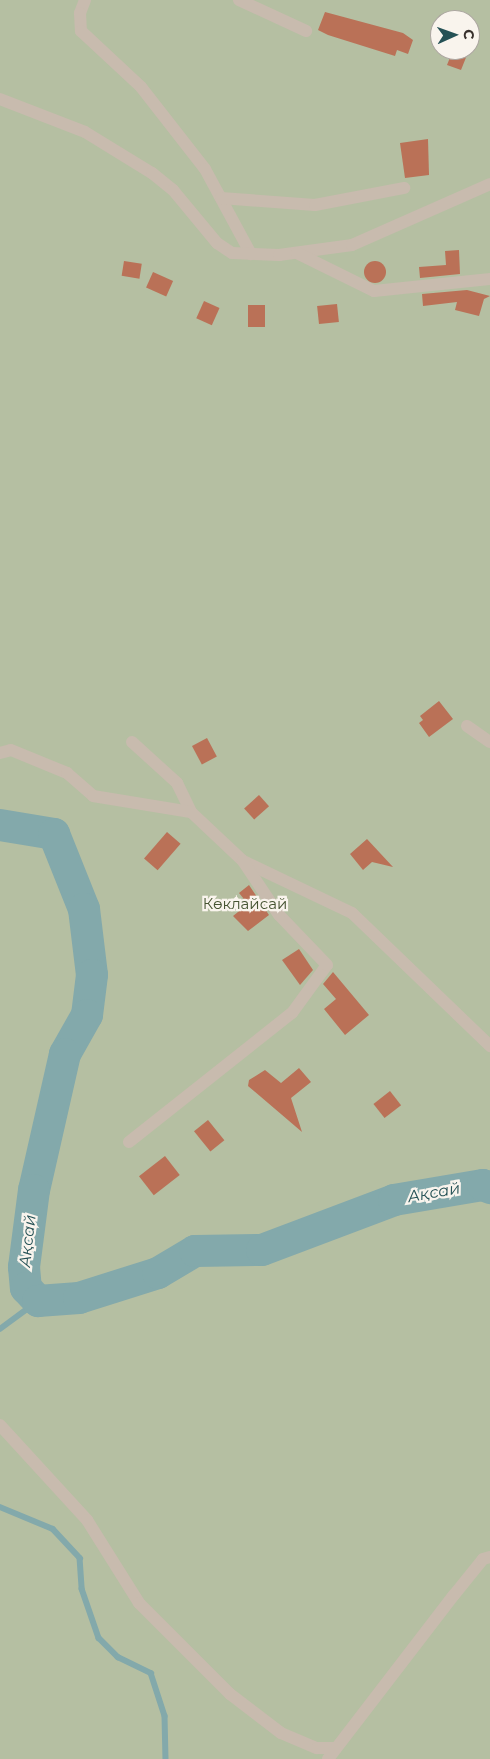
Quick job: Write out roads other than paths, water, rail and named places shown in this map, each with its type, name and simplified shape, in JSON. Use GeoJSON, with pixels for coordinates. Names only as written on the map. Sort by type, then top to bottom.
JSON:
{"type":"FeatureCollection","features":[{"type":"Feature","properties":{"kind":"street"},"geometry":{"type":"LineString","coordinates":[[86,0],[80,13],[81,31],[140,87],[205,169],[251,254]]}},
{"type":"Feature","properties":{"kind":"street"},"geometry":{"type":"LineString","coordinates":[[239,0],[306,31]]}},
{"type":"Feature","properties":{"kind":"street"},"geometry":{"type":"LineString","coordinates":[[0,100],[85,132],[152,173],[173,190],[217,243],[232,252],[251,254],[297,253],[352,245],[490,184]]}},
{"type":"Feature","properties":{"kind":"street"},"geometry":{"type":"LineString","coordinates":[[221,198],[314,205],[404,188]]}},
{"type":"Feature","properties":{"kind":"street"},"geometry":{"type":"LineString","coordinates":[[297,253],[374,291],[490,279]]}},
{"type":"Feature","properties":{"kind":"street"},"geometry":{"type":"LineString","coordinates":[[467,726],[490,742]]}},
{"type":"Feature","properties":{"kind":"street"},"geometry":{"type":"LineString","coordinates":[[129,1142],[292,1013],[328,965],[279,915],[243,861],[192,812],[177,783],[152,765],[132,742]]}},
{"type":"Feature","properties":{"kind":"street"},"geometry":{"type":"LineString","coordinates":[[0,753],[11,750],[67,773],[93,796],[192,812]]}},
{"type":"Feature","properties":{"kind":"street"},"geometry":{"type":"LineString","coordinates":[[243,861],[352,913],[490,1046]]}},
{"type":"Feature","properties":{"kind":"street"},"geometry":{"type":"LineString","coordinates":[[0,1426],[87,1520],[139,1603],[230,1694],[280,1733],[317,1748],[336,1748]]}},
{"type":"Feature","properties":{"kind":"street"},"geometry":{"type":"LineString","coordinates":[[328,1759],[454,1595],[484,1559],[490,1557]]}},
{"type":"Feature","properties":{"kind":"waterway","name":"Ақсай"},"geometry":{"type":"LineString","coordinates":[[0,825],[54,834],[84,909],[92,975],[87,1015],[65,1054],[34,1190],[24,1267],[26,1288],[38,1301],[79,1298],[158,1273],[195,1251],[262,1250],[394,1200],[483,1185],[490,1188]]}},
{"type":"Feature","properties":{"kind":"waterway"},"geometry":{"type":"LineString","coordinates":[[0,1329],[38,1301]]}},
{"type":"Feature","properties":{"kind":"waterway"},"geometry":{"type":"LineString","coordinates":[[0,1507],[53,1529],[80,1558],[82,1589],[99,1638],[118,1657],[151,1673],[165,1716],[166,1759]]}},
{"type":"Feature","properties":{"kind":"park label","name":"Көклайсай"},"geometry":{"type":"Point","coordinates":[245,904]}}]}
